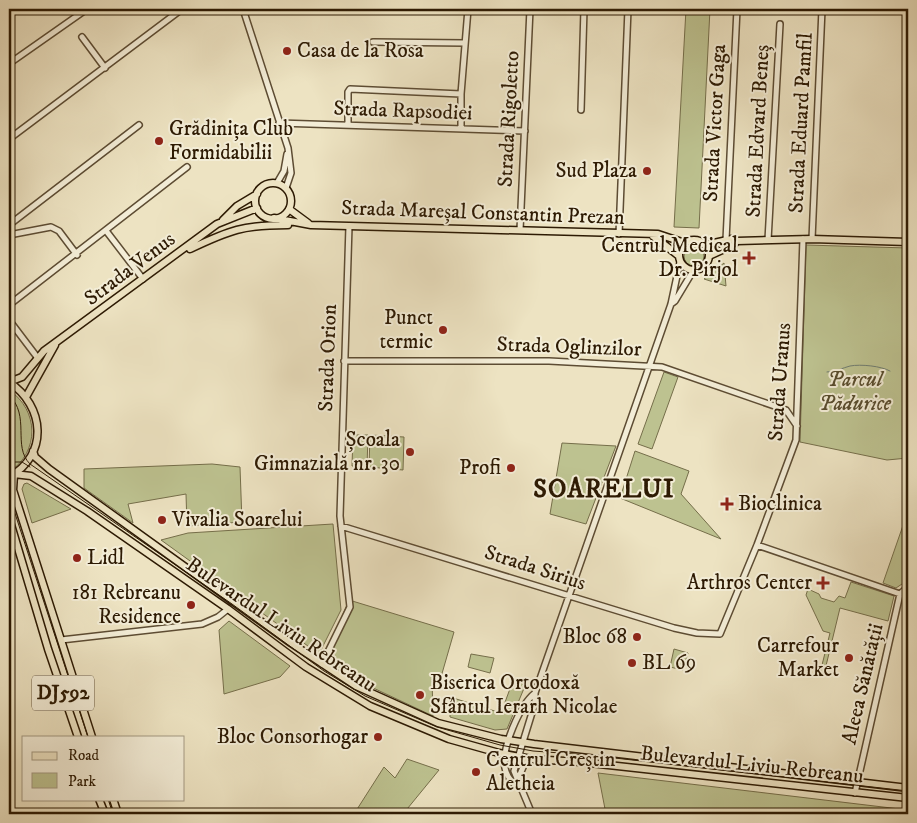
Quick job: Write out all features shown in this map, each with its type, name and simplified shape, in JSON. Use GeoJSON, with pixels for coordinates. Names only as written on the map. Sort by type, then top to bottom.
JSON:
{"type":"FeatureCollection","features":[{"type":"Feature","properties":{"kind":"main road"},"geometry":{"type":"LineString","coordinates":[[277,183],[286,188],[291,196],[289,209],[285,214],[274,218],[264,216],[257,208],[257,194],[264,186],[277,183]]}},
{"type":"Feature","properties":{"kind":"main road","name":"Strada Venus"},"geometry":{"type":"LineString","coordinates":[[9,382],[22,376],[37,357],[180,253],[223,220],[237,206],[257,194]]}},
{"type":"Feature","properties":{"kind":"main road","name":"Strada Venus"},"geometry":{"type":"LineString","coordinates":[[223,220],[257,208]]}},
{"type":"Feature","properties":{"kind":"main road","name":"Strada Mareșal Constantin Prezan"},"geometry":{"type":"LineString","coordinates":[[289,209],[299,218],[310,224]]}},
{"type":"Feature","properties":{"kind":"main road","name":"Strada Mareșal Constantin Prezan"},"geometry":{"type":"LineString","coordinates":[[274,218],[310,224],[349,226],[520,230],[653,236],[658,234],[685,243]]}},
{"type":"Feature","properties":{"kind":"main road"},"geometry":{"type":"LineString","coordinates":[[180,253],[218,235],[242,227],[310,224]]}},
{"type":"Feature","properties":{"kind":"main road","name":"Strada Mareșal Constantin Prezan"},"geometry":{"type":"LineString","coordinates":[[653,236],[679,259]]}},
{"type":"Feature","properties":{"kind":"main road"},"geometry":{"type":"LineString","coordinates":[[705,245],[726,240],[812,239],[908,242]]}},
{"type":"Feature","properties":{"kind":"main road"},"geometry":{"type":"LineString","coordinates":[[709,256],[705,245],[698,241],[685,243],[679,259],[685,268],[693,271],[702,268],[709,256],[733,245],[737,241]]}},
{"type":"Feature","properties":{"kind":"main road","name":"Strada Venus"},"geometry":{"type":"LineString","coordinates":[[26,397],[55,345]]}},
{"type":"Feature","properties":{"kind":"main road"},"geometry":{"type":"LineString","coordinates":[[9,382],[26,397],[37,422],[37,437],[33,452],[25,464],[11,476]]}},
{"type":"Feature","properties":{"kind":"main road","name":"Bulevardul Liviu Rebreanu"},"geometry":{"type":"LineString","coordinates":[[33,452],[35,457],[49,469],[322,664],[356,686],[426,719],[523,743],[908,788]]}},
{"type":"Feature","properties":{"kind":"main road","name":"Bulevardul Liviu Rebreanu"},"geometry":{"type":"LineString","coordinates":[[11,476],[26,475],[35,478],[228,609],[314,673],[370,706],[449,739],[505,755],[531,759],[590,763],[908,798]]}},
{"type":"Feature","properties":{"kind":"main road","name":"DJ592"},"geometry":{"type":"LineString","coordinates":[[11,476],[13,490],[92,736]]}},
{"type":"Feature","properties":{"kind":"main road","name":"DJ592"},"geometry":{"type":"LineString","coordinates":[[9,518],[48,649],[78,736]]}},
{"type":"Feature","properties":{"kind":"main road"},"geometry":{"type":"LineString","coordinates":[[100,800],[104,814]]}},
{"type":"Feature","properties":{"kind":"main road"},"geometry":{"type":"LineString","coordinates":[[113,800],[118,814]]}},
{"type":"Feature","properties":{"kind":"street"},"geometry":{"type":"LineString","coordinates":[[9,87],[12,9]]}},
{"type":"Feature","properties":{"kind":"street"},"geometry":{"type":"LineString","coordinates":[[10,63],[87,9]]}},
{"type":"Feature","properties":{"kind":"street"},"geometry":{"type":"LineString","coordinates":[[9,139],[182,9]]}},
{"type":"Feature","properties":{"kind":"street"},"geometry":{"type":"LineString","coordinates":[[242,9],[288,148],[290,173],[286,188]]}},
{"type":"Feature","properties":{"kind":"street"},"geometry":{"type":"LineString","coordinates":[[461,129],[461,94],[468,9]]}},
{"type":"Feature","properties":{"kind":"street","name":"Strada Rigoletto"},"geometry":{"type":"LineString","coordinates":[[520,230],[530,9]]}},
{"type":"Feature","properties":{"kind":"street"},"geometry":{"type":"LineString","coordinates":[[581,110],[584,9]]}},
{"type":"Feature","properties":{"kind":"street"},"geometry":{"type":"LineString","coordinates":[[619,234],[628,9]]}},
{"type":"Feature","properties":{"kind":"street","name":"Strada Victor Gaga"},"geometry":{"type":"LineString","coordinates":[[726,240],[736,9]]}},
{"type":"Feature","properties":{"kind":"street","name":"Strada Eduard Pamfil"},"geometry":{"type":"LineString","coordinates":[[812,239],[822,9]]}},
{"type":"Feature","properties":{"kind":"street","name":"Strada Edvard Beneș"},"geometry":{"type":"LineString","coordinates":[[768,240],[780,24]]}},
{"type":"Feature","properties":{"kind":"street"},"geometry":{"type":"LineString","coordinates":[[82,37],[105,68]]}},
{"type":"Feature","properties":{"kind":"street"},"geometry":{"type":"LineString","coordinates":[[373,42],[466,43]]}},
{"type":"Feature","properties":{"kind":"street"},"geometry":{"type":"LineString","coordinates":[[348,125],[348,92],[350,88],[461,94]]}},
{"type":"Feature","properties":{"kind":"street","name":"Strada Rapsodiei"},"geometry":{"type":"LineString","coordinates":[[279,123],[525,131]]}},
{"type":"Feature","properties":{"kind":"street"},"geometry":{"type":"LineString","coordinates":[[9,225],[139,125]]}},
{"type":"Feature","properties":{"kind":"street"},"geometry":{"type":"LineString","coordinates":[[277,183],[284,171],[288,148]]}},
{"type":"Feature","properties":{"kind":"street"},"geometry":{"type":"LineString","coordinates":[[9,305],[107,232],[187,167]]}},
{"type":"Feature","properties":{"kind":"street","name":"Strada Orion"},"geometry":{"type":"LineString","coordinates":[[322,664],[350,607],[341,526],[349,226]]}},
{"type":"Feature","properties":{"kind":"street"},"geometry":{"type":"LineString","coordinates":[[9,235],[51,227],[58,231],[77,255]]}},
{"type":"Feature","properties":{"kind":"street"},"geometry":{"type":"LineString","coordinates":[[107,232],[143,279]]}},
{"type":"Feature","properties":{"kind":"street","name":"Strada Uranus"},"geometry":{"type":"LineString","coordinates":[[720,634],[757,545],[796,440],[803,239]]}},
{"type":"Feature","properties":{"kind":"street"},"geometry":{"type":"LineString","coordinates":[[532,814],[514,770],[535,703],[535,693],[651,366],[671,304],[679,259]]}},
{"type":"Feature","properties":{"kind":"street"},"geometry":{"type":"LineString","coordinates":[[671,304],[676,301],[693,271]]}},
{"type":"Feature","properties":{"kind":"street"},"geometry":{"type":"LineString","coordinates":[[9,320],[37,357]]}},
{"type":"Feature","properties":{"kind":"street","name":"Strada Oglinzilor"},"geometry":{"type":"LineString","coordinates":[[344,360],[594,362],[662,367],[786,410]]}},
{"type":"Feature","properties":{"kind":"street"},"geometry":{"type":"LineString","coordinates":[[797,404],[786,410],[797,426]]}},
{"type":"Feature","properties":{"kind":"street","name":"Strada Sirius"},"geometry":{"type":"LineString","coordinates":[[341,526],[674,628],[697,633],[720,634]]}},
{"type":"Feature","properties":{"kind":"street"},"geometry":{"type":"LineString","coordinates":[[757,545],[900,594],[908,587]]}},
{"type":"Feature","properties":{"kind":"street","name":"Aleea Sănătății"},"geometry":{"type":"LineString","coordinates":[[856,793],[900,594]]}},
{"type":"Feature","properties":{"kind":"street"},"geometry":{"type":"LineString","coordinates":[[61,640],[202,624],[218,617],[228,609]]}},
{"type":"Feature","properties":{"kind":"street"},"geometry":{"type":"LineString","coordinates":[[521,789],[506,773],[505,755],[509,740],[526,700],[535,693]]}},
{"type":"Feature","properties":{"kind":"street"},"geometry":{"type":"LineString","coordinates":[[518,780],[524,765],[531,759]]}},
{"type":"Feature","properties":{"kind":"green space"},"geometry":{"type":"Polygon","coordinates":[[[686,9],[710,9],[699,228],[674,227],[686,9]]]}},
{"type":"Feature","properties":{"kind":"green space","name":"Parcul Pădurice"},"geometry":{"type":"Polygon","coordinates":[[[806,245],[908,248],[908,458],[887,460],[800,442],[806,245]]]}},
{"type":"Feature","properties":{"kind":"green space"},"geometry":{"type":"Polygon","coordinates":[[[694,246],[701,249],[704,256],[701,263],[694,266],[687,263],[684,256],[687,249],[694,246]]]}},
{"type":"Feature","properties":{"kind":"green space"},"geometry":{"type":"Polygon","coordinates":[[[724,263],[726,286],[704,279],[724,263]]]}},
{"type":"Feature","properties":{"kind":"green space"},"geometry":{"type":"Polygon","coordinates":[[[664,372],[678,377],[652,449],[638,444],[664,372]]]}},
{"type":"Feature","properties":{"kind":"green space"},"geometry":{"type":"Polygon","coordinates":[[[9,390],[19,398],[26,408],[32,431],[31,443],[26,454],[19,464],[9,472],[9,390]]]}},
{"type":"Feature","properties":{"kind":"green space"},"geometry":{"type":"Polygon","coordinates":[[[353,435],[368,435],[367,467],[352,466],[353,435]]]}},
{"type":"Feature","properties":{"kind":"green space"},"geometry":{"type":"Polygon","coordinates":[[[370,435],[404,437],[403,470],[369,467],[370,435]]]}},
{"type":"Feature","properties":{"kind":"green space"},"geometry":{"type":"Polygon","coordinates":[[[562,443],[616,446],[586,524],[550,514],[562,443]]]}},
{"type":"Feature","properties":{"kind":"green space"},"geometry":{"type":"Polygon","coordinates":[[[635,451],[689,471],[681,494],[721,539],[620,498],[635,451]]]}},
{"type":"Feature","properties":{"kind":"green space"},"geometry":{"type":"Polygon","coordinates":[[[212,464],[240,467],[242,522],[187,526],[186,494],[128,504],[133,523],[84,488],[84,469],[212,464]]]}},
{"type":"Feature","properties":{"kind":"green space"},"geometry":{"type":"Polygon","coordinates":[[[27,483],[71,509],[32,523],[22,489],[24,484],[27,483]]]}},
{"type":"Feature","properties":{"kind":"green space"},"geometry":{"type":"Polygon","coordinates":[[[908,511],[908,580],[896,588],[883,583],[908,511]]]}},
{"type":"Feature","properties":{"kind":"green space"},"geometry":{"type":"Polygon","coordinates":[[[333,524],[341,610],[319,654],[161,540],[188,533],[333,524]]]}},
{"type":"Feature","properties":{"kind":"green space"},"geometry":{"type":"Polygon","coordinates":[[[851,582],[894,596],[888,621],[840,608],[824,674],[820,673],[830,633],[823,631],[806,595],[808,589],[819,594],[821,598],[834,602],[839,596],[845,598],[851,582]]]}},
{"type":"Feature","properties":{"kind":"green space"},"geometry":{"type":"Polygon","coordinates":[[[349,600],[454,632],[441,677],[432,679],[433,716],[322,664],[349,600]]]}},
{"type":"Feature","properties":{"kind":"green space"},"geometry":{"type":"Polygon","coordinates":[[[229,621],[290,666],[280,677],[224,694],[219,630],[229,621]]]}},
{"type":"Feature","properties":{"kind":"green space"},"geometry":{"type":"Polygon","coordinates":[[[674,649],[688,653],[683,670],[670,667],[674,649]]]}},
{"type":"Feature","properties":{"kind":"green space"},"geometry":{"type":"Polygon","coordinates":[[[471,654],[494,658],[490,673],[468,667],[471,654]]]}},
{"type":"Feature","properties":{"kind":"green space"},"geometry":{"type":"Polygon","coordinates":[[[514,678],[525,686],[507,729],[495,730],[450,717],[450,697],[501,713],[514,678]]]}},
{"type":"Feature","properties":{"kind":"green space"},"geometry":{"type":"Polygon","coordinates":[[[407,759],[439,770],[403,814],[354,814],[384,767],[395,778],[407,759]]]}},
{"type":"Feature","properties":{"kind":"green space"},"geometry":{"type":"Polygon","coordinates":[[[598,773],[908,810],[908,814],[606,814],[598,773]]]}},
{"type":"Feature","properties":{"kind":"waterway"},"geometry":{"type":"LineString","coordinates":[[827,372],[860,365],[890,371]]}},
{"type":"Feature","properties":{"kind":"tram line"},"geometry":{"type":"LineString","coordinates":[[9,395],[19,412],[22,449],[30,464],[232,604],[324,671],[365,696],[437,727],[500,745],[533,751],[588,755],[908,791]]}},
{"type":"Feature","properties":{"kind":"tram line"},"geometry":{"type":"LineString","coordinates":[[9,462],[22,462],[30,467]]}},
{"type":"Feature","properties":{"kind":"tram line"},"geometry":{"type":"LineString","coordinates":[[9,495],[88,736]]}},
{"type":"Feature","properties":{"kind":"tram line"},"geometry":{"type":"LineString","coordinates":[[108,800],[113,814]]}},
{"type":"Feature","properties":{"kind":"place","name":"Casa de la Rosa"},"geometry":{"type":"Point","coordinates":[287,51]}},
{"type":"Feature","properties":{"kind":"place","name":"Grădinița Club Formidabilii"},"geometry":{"type":"Point","coordinates":[159,141]}},
{"type":"Feature","properties":{"kind":"place","name":"Sud Plaza"},"geometry":{"type":"Point","coordinates":[647,171]}},
{"type":"Feature","properties":{"kind":"place","name":"Centrul Medical Dr. Pirjol"},"geometry":{"type":"Point","coordinates":[749,258]}},
{"type":"Feature","properties":{"kind":"place","name":"Punct termic"},"geometry":{"type":"Point","coordinates":[443,330]}},
{"type":"Feature","properties":{"kind":"place","name":"Școala Gimnazială nr. 30"},"geometry":{"type":"Point","coordinates":[410,452]}},
{"type":"Feature","properties":{"kind":"place","name":"Profi"},"geometry":{"type":"Point","coordinates":[511,468]}},
{"type":"Feature","properties":{"kind":"place","name":"Bioclinica"},"geometry":{"type":"Point","coordinates":[727,504]}},
{"type":"Feature","properties":{"kind":"place","name":"Vivalia Soarelui"},"geometry":{"type":"Point","coordinates":[162,520]}},
{"type":"Feature","properties":{"kind":"place","name":"Lidl"},"geometry":{"type":"Point","coordinates":[77,558]}},
{"type":"Feature","properties":{"kind":"place","name":"Arthros Center"},"geometry":{"type":"Point","coordinates":[823,583]}},
{"type":"Feature","properties":{"kind":"place","name":"181 Rebreanu Residence"},"geometry":{"type":"Point","coordinates":[191,605]}},
{"type":"Feature","properties":{"kind":"place","name":"Bloc 68"},"geometry":{"type":"Point","coordinates":[637,637]}},
{"type":"Feature","properties":{"kind":"place","name":"Carrefour Market"},"geometry":{"type":"Point","coordinates":[849,658]}},
{"type":"Feature","properties":{"kind":"place","name":"BL 69"},"geometry":{"type":"Point","coordinates":[632,663]}},
{"type":"Feature","properties":{"kind":"place","name":"Biserica Ortodoxă Sfântul Ierarh Nicolae"},"geometry":{"type":"Point","coordinates":[420,695]}},
{"type":"Feature","properties":{"kind":"place","name":"Bloc Consorhogar"},"geometry":{"type":"Point","coordinates":[378,737]}},
{"type":"Feature","properties":{"kind":"place","name":"Centrul Creștin Aletheia"},"geometry":{"type":"Point","coordinates":[476,772]}},
{"type":"Feature","properties":{"kind":"district","name":"SOARELUI"},"geometry":{"type":"Point","coordinates":[604,489]}}]}
